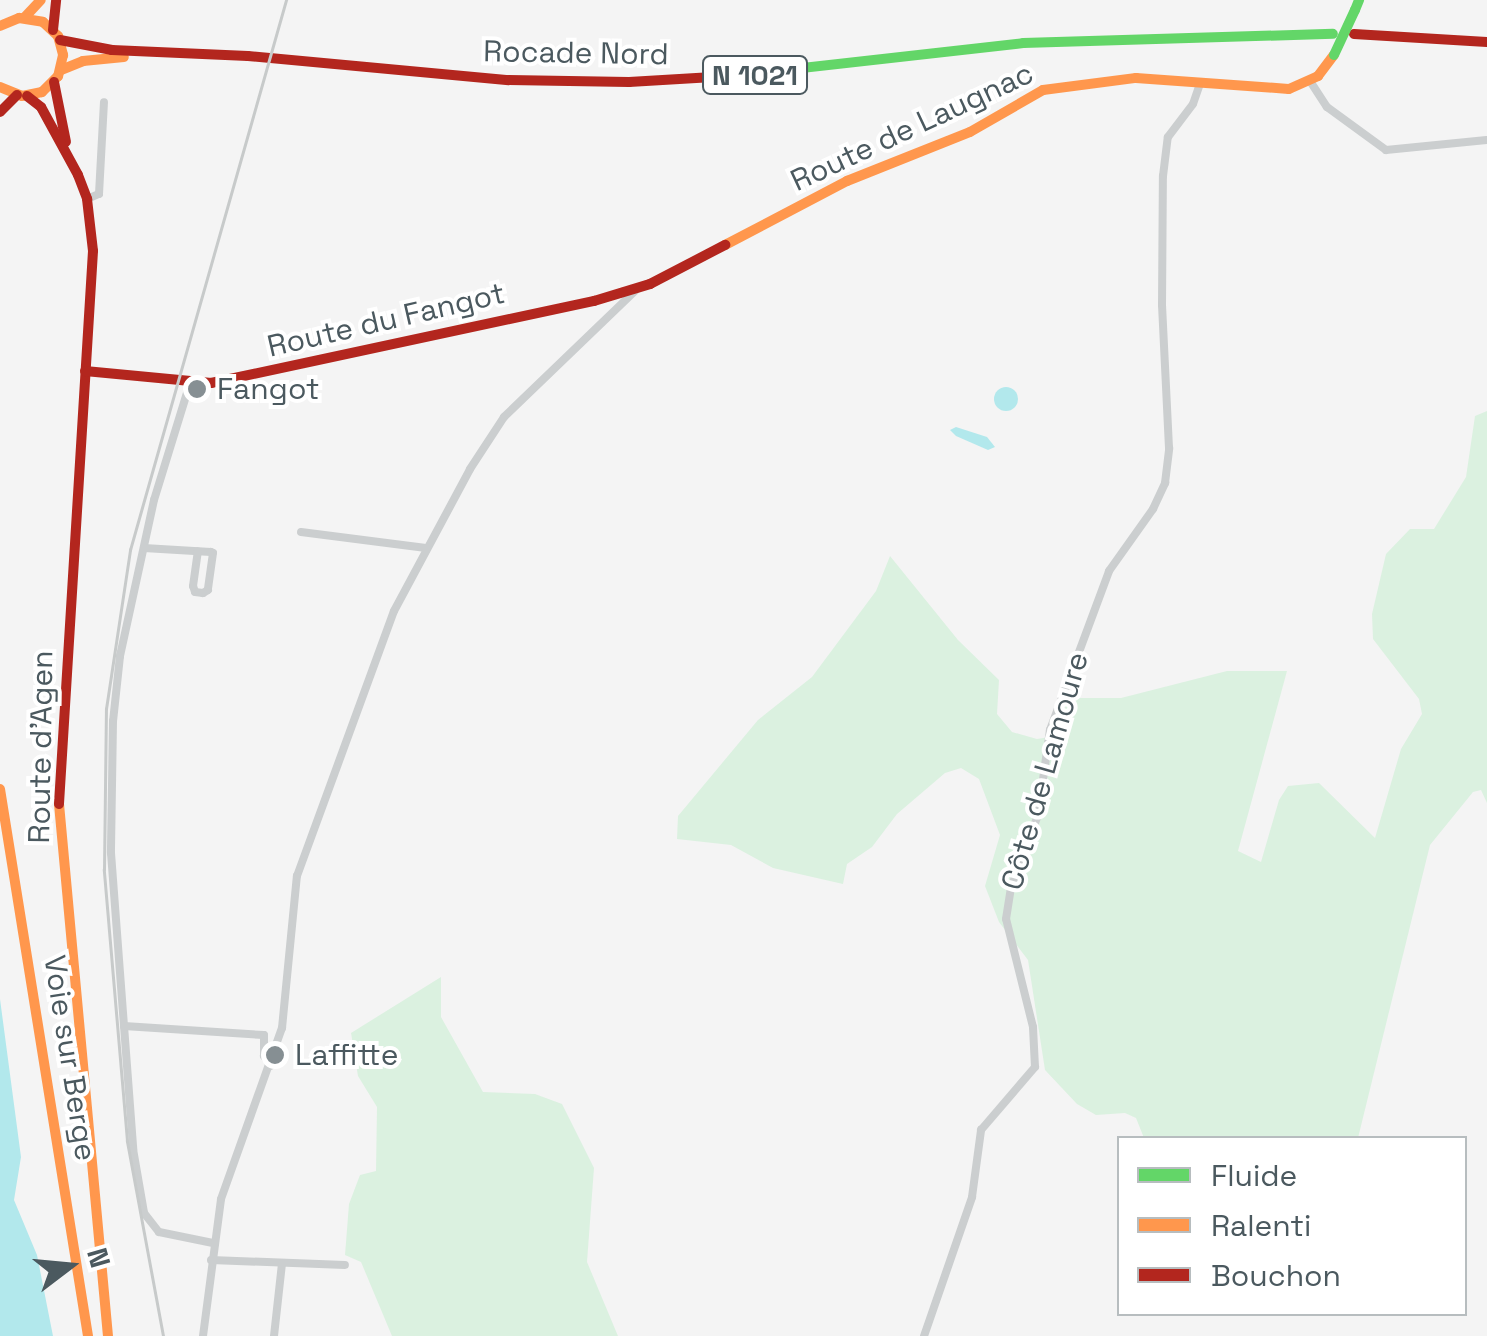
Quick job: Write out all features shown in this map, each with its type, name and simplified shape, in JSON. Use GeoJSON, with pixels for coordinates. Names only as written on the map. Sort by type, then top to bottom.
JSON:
{"type":"FeatureCollection","features":[{"type":"Feature","properties":{"kind":"main road"},"geometry":{"type":"LineString","coordinates":[[0,26],[25,18],[41,0]]}},
{"type":"Feature","properties":{"kind":"main road"},"geometry":{"type":"LineString","coordinates":[[0,112],[22,95],[54,82],[61,70],[56,0]]}},
{"type":"Feature","properties":{"kind":"main road"},"geometry":{"type":"LineString","coordinates":[[1310,81],[1334,55],[1357,5]]}},
{"type":"Feature","properties":{"kind":"main road"},"geometry":{"type":"LineString","coordinates":[[25,18],[56,35]]}},
{"type":"Feature","properties":{"kind":"main road","name":"Rocade Nord"},"geometry":{"type":"LineString","coordinates":[[176,54],[278,58],[509,80],[630,82],[774,73],[1023,43],[1333,34]]}},
{"type":"Feature","properties":{"kind":"main road"},"geometry":{"type":"LineString","coordinates":[[1354,34],[1487,42]]}},
{"type":"Feature","properties":{"kind":"main road","name":"N 1021"},"geometry":{"type":"LineString","coordinates":[[56,35],[90,48],[176,54]]}},
{"type":"Feature","properties":{"kind":"main road","name":"N 1021"},"geometry":{"type":"LineString","coordinates":[[61,70],[92,60],[176,54]]}},
{"type":"Feature","properties":{"kind":"main road","name":"Route de Laugnac"},"geometry":{"type":"LineString","coordinates":[[636,290],[847,180],[970,132],[1044,90],[1136,78],[1276,90],[1310,81]]}},
{"type":"Feature","properties":{"kind":"main road","name":"Route d'Agen"},"geometry":{"type":"LineString","coordinates":[[54,82],[54,100],[86,199],[93,251],[59,802],[108,1336]]}},
{"type":"Feature","properties":{"kind":"main road"},"geometry":{"type":"LineString","coordinates":[[0,87],[22,95]]}},
{"type":"Feature","properties":{"kind":"main road","name":"Route d'Agen"},"geometry":{"type":"LineString","coordinates":[[22,95],[41,107],[72,162]]}},
{"type":"Feature","properties":{"kind":"main road","name":"Route du Fangot"},"geometry":{"type":"LineString","coordinates":[[85,371],[190,382],[262,373],[636,290]]}},
{"type":"Feature","properties":{"kind":"main road","name":"Voie sur Berge"},"geometry":{"type":"LineString","coordinates":[[0,789],[88,1336]]}},
{"type":"Feature","properties":{"kind":"street"},"geometry":{"type":"LineString","coordinates":[[1310,81],[1327,107],[1379,148],[1487,140]]}},
{"type":"Feature","properties":{"kind":"street","name":"Côte de Lamoure"},"geometry":{"type":"LineString","coordinates":[[924,1336],[972,1197],[980,1130],[1035,1068],[1033,1027],[1006,919],[1011,888],[1038,815],[1050,730],[1108,572],[1154,509],[1166,483],[1169,448],[1162,305],[1163,176],[1168,138],[1192,104],[1200,84]]}},
{"type":"Feature","properties":{"kind":"street"},"geometry":{"type":"LineString","coordinates":[[86,199],[99,194],[104,102]]}},
{"type":"Feature","properties":{"kind":"street"},"geometry":{"type":"LineString","coordinates":[[203,1336],[220,1199],[271,1066],[287,996],[297,876],[356,726],[384,634],[470,469],[513,406],[636,290]]}},
{"type":"Feature","properties":{"kind":"street"},"geometry":{"type":"LineString","coordinates":[[190,382],[125,628],[113,720],[112,853],[133,1149],[144,1213],[159,1232],[213,1243]]}},
{"type":"Feature","properties":{"kind":"street"},"geometry":{"type":"LineString","coordinates":[[301,532],[426,548]]}},
{"type":"Feature","properties":{"kind":"street"},"geometry":{"type":"LineString","coordinates":[[144,548],[211,552],[214,558],[208,590],[203,592],[195,592],[192,586],[198,552]]}},
{"type":"Feature","properties":{"kind":"street"},"geometry":{"type":"LineString","coordinates":[[124,1026],[264,1035],[264,1056],[271,1066]]}},
{"type":"Feature","properties":{"kind":"street"},"geometry":{"type":"LineString","coordinates":[[211,1260],[345,1265]]}},
{"type":"Feature","properties":{"kind":"street"},"geometry":{"type":"LineString","coordinates":[[274,1336],[282,1263]]}},
{"type":"Feature","properties":{"kind":"green space"},"geometry":{"type":"Polygon","coordinates":[[[1487,411],[1487,803],[1481,790],[1473,792],[1430,845],[1358,1136],[1143,1136],[1136,1118],[1125,1113],[1096,1115],[1077,1104],[1045,1070],[1028,960],[999,922],[985,886],[1000,835],[979,779],[961,768],[945,773],[897,814],[872,847],[847,864],[843,884],[773,868],[731,845],[677,839],[678,816],[758,720],[812,677],[876,591],[890,556],[958,640],[999,680],[997,714],[1012,732],[1037,739],[1056,736],[1068,698],[1121,698],[1227,671],[1287,671],[1238,851],[1261,862],[1279,800],[1288,786],[1319,783],[1375,838],[1401,749],[1422,714],[1419,699],[1373,639],[1372,614],[1386,554],[1410,529],[1434,529],[1466,477],[1475,416],[1487,411]]]}},
{"type":"Feature","properties":{"kind":"green space"},"geometry":{"type":"Polygon","coordinates":[[[441,977],[441,1017],[483,1092],[535,1094],[562,1104],[594,1168],[587,1262],[618,1336],[392,1336],[361,1262],[345,1255],[349,1204],[360,1175],[376,1171],[377,1107],[358,1076],[351,1033],[441,977]]]}},
{"type":"Feature","properties":{"kind":"water"},"geometry":{"type":"Polygon","coordinates":[[[1006,387],[1018,399],[1006,411],[994,399],[1006,387]]]}},
{"type":"Feature","properties":{"kind":"water"},"geometry":{"type":"Polygon","coordinates":[[[956,427],[987,437],[995,447],[988,450],[956,436],[950,430],[956,427]]]}},
{"type":"Feature","properties":{"kind":"water"},"geometry":{"type":"Polygon","coordinates":[[[0,999],[21,1157],[14,1200],[37,1255],[53,1336],[0,1336],[0,999]]]}},
{"type":"Feature","properties":{"kind":"railway"},"geometry":{"type":"LineString","coordinates":[[163,1336],[127,1141],[104,870],[106,709],[130,550],[286,0]]}},
{"type":"Feature","properties":{"kind":"traffic: fast"},"geometry":{"type":"LineString","coordinates":[[1355,10],[1359,0]]}},
{"type":"Feature","properties":{"kind":"traffic: fast"},"geometry":{"type":"LineString","coordinates":[[1334,55],[1355,10]]}},
{"type":"Feature","properties":{"kind":"traffic: fast"},"geometry":{"type":"LineString","coordinates":[[730,76],[1023,43],[1333,34]]}},
{"type":"Feature","properties":{"kind":"traffic: slow"},"geometry":{"type":"LineString","coordinates":[[25,17],[41,0]]}},
{"type":"Feature","properties":{"kind":"traffic: slow"},"geometry":{"type":"LineString","coordinates":[[0,26],[19,18],[43,22],[58,36],[63,55],[58,76],[42,92],[22,96],[0,87]]}},
{"type":"Feature","properties":{"kind":"traffic: slow"},"geometry":{"type":"LineString","coordinates":[[725,245],[847,181],[970,132],[1043,90],[1136,78],[1289,89],[1318,76],[1334,55]]}},
{"type":"Feature","properties":{"kind":"traffic: slow"},"geometry":{"type":"LineString","coordinates":[[61,70],[83,61],[124,57]]}},
{"type":"Feature","properties":{"kind":"traffic: slow"},"geometry":{"type":"LineString","coordinates":[[0,789],[88,1336]]}},
{"type":"Feature","properties":{"kind":"traffic: slow"},"geometry":{"type":"LineString","coordinates":[[59,804],[108,1336]]}},
{"type":"Feature","properties":{"kind":"traffic: jam"},"geometry":{"type":"LineString","coordinates":[[53,30],[56,0]]}},
{"type":"Feature","properties":{"kind":"traffic: jam"},"geometry":{"type":"LineString","coordinates":[[1354,34],[1487,42]]}},
{"type":"Feature","properties":{"kind":"traffic: jam"},"geometry":{"type":"LineString","coordinates":[[60,40],[112,50],[248,56],[509,80],[629,82],[730,76]]}},
{"type":"Feature","properties":{"kind":"traffic: jam"},"geometry":{"type":"LineString","coordinates":[[54,82],[66,142]]}},
{"type":"Feature","properties":{"kind":"traffic: jam"},"geometry":{"type":"LineString","coordinates":[[0,112],[17,95]]}},
{"type":"Feature","properties":{"kind":"traffic: jam"},"geometry":{"type":"LineString","coordinates":[[27,96],[41,107],[78,175],[87,199],[93,251],[59,804]]}},
{"type":"Feature","properties":{"kind":"traffic: jam"},"geometry":{"type":"LineString","coordinates":[[85,371],[211,383],[594,301],[650,284],[725,245]]}},
{"type":"Feature","properties":{"kind":"place","name":"Fangot"},"geometry":{"type":"Point","coordinates":[197,389]}},
{"type":"Feature","properties":{"kind":"place","name":"Laffitte"},"geometry":{"type":"Point","coordinates":[275,1055]}}]}
